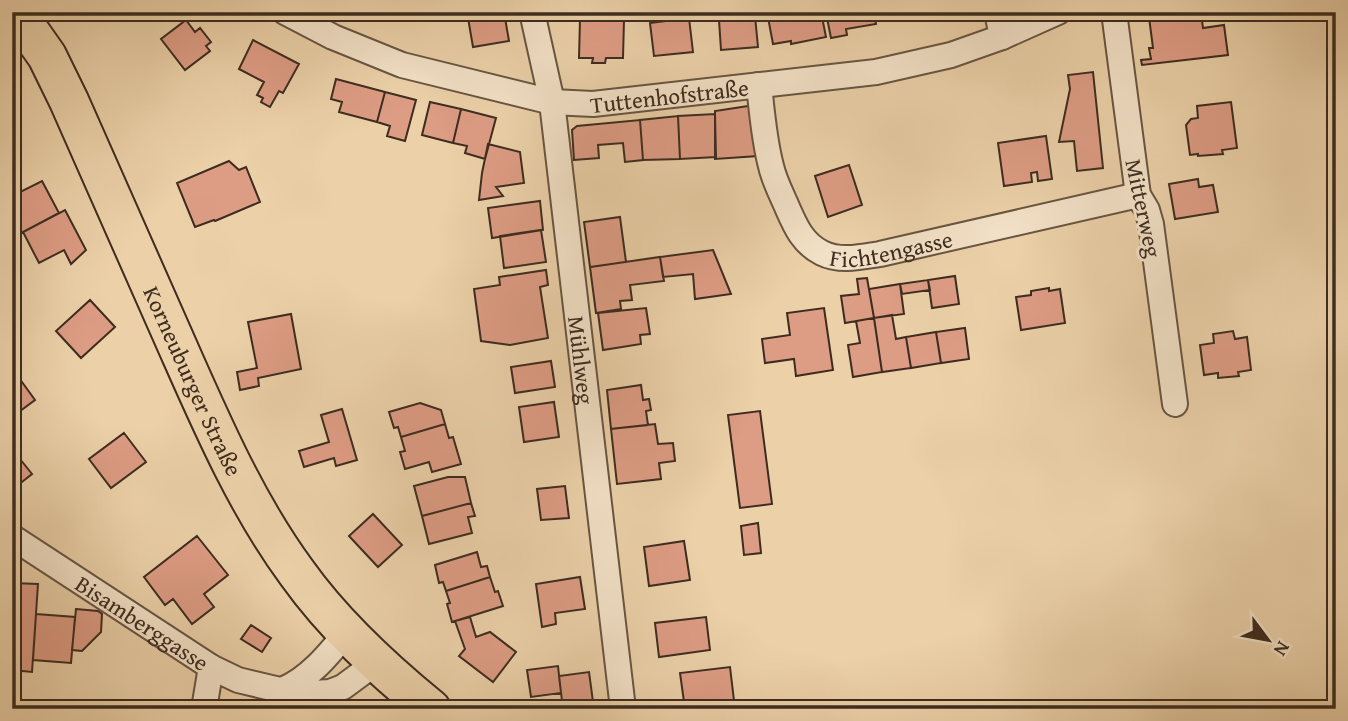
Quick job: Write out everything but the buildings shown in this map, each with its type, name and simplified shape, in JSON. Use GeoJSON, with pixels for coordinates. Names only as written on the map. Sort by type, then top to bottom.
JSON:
{"type":"FeatureCollection","features":[{"type":"Feature","properties":{"kind":"main road","name":"Korneuburger Straße"},"geometry":{"type":"LineString","coordinates":[[16,12],[47,57],[69,101],[197,390],[277,545],[319,602],[347,632],[431,709]]}},
{"type":"Feature","properties":{"kind":"street","name":"Tuttenhofstraße"},"geometry":{"type":"LineString","coordinates":[[285,12],[333,37],[402,65],[552,102],[593,104],[876,72],[951,55],[1002,37],[1058,12]]}},
{"type":"Feature","properties":{"kind":"street","name":"Mühlweg"},"geometry":{"type":"LineString","coordinates":[[532,12],[552,102],[623,709]]}},
{"type":"Feature","properties":{"kind":"street"},"geometry":{"type":"LineString","coordinates":[[997,12],[1002,37]]}},
{"type":"Feature","properties":{"kind":"street","name":"Mitterweg"},"geometry":{"type":"LineString","coordinates":[[1114,12],[1138,195],[1151,224],[1175,404]]}},
{"type":"Feature","properties":{"kind":"street","name":"Fichtengasse"},"geometry":{"type":"LineString","coordinates":[[759,85],[771,166],[779,189],[797,229],[809,245],[823,254],[838,258],[856,258],[880,254],[1138,195]]}},
{"type":"Feature","properties":{"kind":"street","name":"Bisamberggasse"},"geometry":{"type":"LineString","coordinates":[[12,537],[211,667],[238,680],[297,694],[330,692],[343,687],[376,660]]}},
{"type":"Feature","properties":{"kind":"street"},"geometry":{"type":"LineString","coordinates":[[282,690],[302,680],[347,632]]}},
{"type":"Feature","properties":{"kind":"street"},"geometry":{"type":"LineString","coordinates":[[204,709],[211,667]]}}]}
